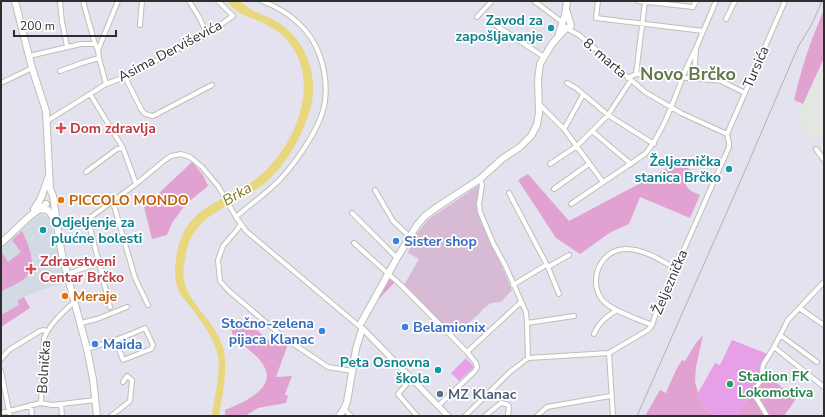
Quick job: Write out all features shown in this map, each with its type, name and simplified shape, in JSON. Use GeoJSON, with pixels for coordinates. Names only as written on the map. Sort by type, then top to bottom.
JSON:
{"type":"FeatureCollection","features":[{"type":"Feature","properties":{"kind":"main road"},"geometry":{"type":"LineString","coordinates":[[1,243],[39,208],[53,202],[49,172],[47,121],[44,104],[32,68],[15,1]]}},
{"type":"Feature","properties":{"kind":"main road"},"geometry":{"type":"LineString","coordinates":[[339,416],[344,409],[349,395],[359,335],[366,316],[409,236],[425,216],[480,179],[502,159],[527,142],[537,125],[539,104],[539,72],[544,57],[566,24],[566,2]]}},
{"type":"Feature","properties":{"kind":"main road"},"geometry":{"type":"LineString","coordinates":[[30,216],[42,196],[49,172]]}},
{"type":"Feature","properties":{"kind":"main road"},"geometry":{"type":"LineString","coordinates":[[56,214],[47,204],[42,202],[42,196],[46,192],[52,196],[56,214],[56,223],[62,255],[87,349],[96,400],[97,416]]}},
{"type":"Feature","properties":{"kind":"main road"},"geometry":{"type":"LineString","coordinates":[[39,208],[48,210],[52,214],[56,223]]}},
{"type":"Feature","properties":{"kind":"street"},"geometry":{"type":"LineString","coordinates":[[60,1],[62,23],[64,26],[67,47]]}},
{"type":"Feature","properties":{"kind":"street"},"geometry":{"type":"LineString","coordinates":[[83,1],[98,50],[106,84]]}},
{"type":"Feature","properties":{"kind":"street"},"geometry":{"type":"LineString","coordinates":[[98,50],[118,1]]}},
{"type":"Feature","properties":{"kind":"street"},"geometry":{"type":"LineString","coordinates":[[140,25],[142,1]]}},
{"type":"Feature","properties":{"kind":"street"},"geometry":{"type":"LineString","coordinates":[[189,1],[207,34]]}},
{"type":"Feature","properties":{"kind":"street","name":"Asima Derviševića"},"geometry":{"type":"LineString","coordinates":[[47,121],[106,84],[125,77],[207,34],[233,16],[218,1]]}},
{"type":"Feature","properties":{"kind":"street"},"geometry":{"type":"LineString","coordinates":[[235,215],[271,188],[295,160],[307,143],[319,121],[325,101],[325,72],[318,50],[312,40],[300,24],[288,14],[274,5],[262,1]]}},
{"type":"Feature","properties":{"kind":"street"},"geometry":{"type":"LineString","coordinates":[[478,17],[491,2],[490,1]]}},
{"type":"Feature","properties":{"kind":"street","name":"8. marta"},"geometry":{"type":"LineString","coordinates":[[534,1],[566,24],[645,92],[726,134]]}},
{"type":"Feature","properties":{"kind":"street"},"geometry":{"type":"LineString","coordinates":[[598,1],[596,18],[703,31]]}},
{"type":"Feature","properties":{"kind":"street"},"geometry":{"type":"LineString","coordinates":[[638,1],[693,7],[696,1]]}},
{"type":"Feature","properties":{"kind":"street"},"geometry":{"type":"LineString","coordinates":[[571,204],[645,154],[654,144],[672,107],[682,78],[716,1]]}},
{"type":"Feature","properties":{"kind":"street"},"geometry":{"type":"LineString","coordinates":[[726,18],[736,1]]}},
{"type":"Feature","properties":{"kind":"street","name":"Tursića"},"geometry":{"type":"LineString","coordinates":[[726,134],[785,1]]}},
{"type":"Feature","properties":{"kind":"street"},"geometry":{"type":"LineString","coordinates":[[636,74],[645,2]]}},
{"type":"Feature","properties":{"kind":"street"},"geometry":{"type":"LineString","coordinates":[[494,24],[544,57]]}},
{"type":"Feature","properties":{"kind":"street"},"geometry":{"type":"LineString","coordinates":[[29,56],[81,44],[95,44]]}},
{"type":"Feature","properties":{"kind":"street"},"geometry":{"type":"LineString","coordinates":[[694,79],[696,48]]}},
{"type":"Feature","properties":{"kind":"street"},"geometry":{"type":"LineString","coordinates":[[60,72],[99,58]]}},
{"type":"Feature","properties":{"kind":"street"},"geometry":{"type":"LineString","coordinates":[[1,83],[32,68]]}},
{"type":"Feature","properties":{"kind":"street"},"geometry":{"type":"LineString","coordinates":[[550,164],[577,146],[608,115],[629,79],[636,74],[721,81],[745,93]]}},
{"type":"Feature","properties":{"kind":"street"},"geometry":{"type":"LineString","coordinates":[[125,77],[143,111],[149,116],[153,116],[212,85]]}},
{"type":"Feature","properties":{"kind":"street"},"geometry":{"type":"LineString","coordinates":[[567,83],[608,115],[654,144]]}},
{"type":"Feature","properties":{"kind":"street"},"geometry":{"type":"LineString","coordinates":[[90,94],[123,148],[136,184]]}},
{"type":"Feature","properties":{"kind":"street"},"geometry":{"type":"LineString","coordinates":[[564,130],[583,95]]}},
{"type":"Feature","properties":{"kind":"street"},"geometry":{"type":"LineString","coordinates":[[539,104],[564,130],[577,146],[588,164],[603,182]]}},
{"type":"Feature","properties":{"kind":"street"},"geometry":{"type":"LineString","coordinates":[[592,131],[631,164]]}},
{"type":"Feature","properties":{"kind":"street","name":"Željeznička"},"geometry":{"type":"LineString","coordinates":[[609,353],[648,330],[652,325],[729,146],[729,139],[726,134]]}},
{"type":"Feature","properties":{"kind":"street"},"geometry":{"type":"LineString","coordinates":[[86,172],[117,149],[123,148]]}},
{"type":"Feature","properties":{"kind":"street"},"geometry":{"type":"LineString","coordinates":[[816,149],[824,160]]}},
{"type":"Feature","properties":{"kind":"street"},"geometry":{"type":"LineString","coordinates":[[110,307],[89,224],[91,217],[113,202],[165,160],[171,156],[181,154],[195,160],[218,186],[241,224],[363,327],[448,416]]}},
{"type":"Feature","properties":{"kind":"street"},"geometry":{"type":"LineString","coordinates":[[554,189],[588,164]]}},
{"type":"Feature","properties":{"kind":"street"},"geometry":{"type":"LineString","coordinates":[[480,179],[482,185],[479,204],[480,212],[526,312],[528,358]]}},
{"type":"Feature","properties":{"kind":"street"},"geometry":{"type":"LineString","coordinates":[[374,190],[393,221],[409,236]]}},
{"type":"Feature","properties":{"kind":"street"},"geometry":{"type":"LineString","coordinates":[[509,193],[547,266],[558,294]]}},
{"type":"Feature","properties":{"kind":"street"},"geometry":{"type":"LineString","coordinates":[[113,202],[135,278],[148,305]]}},
{"type":"Feature","properties":{"kind":"street"},"geometry":{"type":"LineString","coordinates":[[352,213],[397,258]]}},
{"type":"Feature","properties":{"kind":"street"},"geometry":{"type":"LineString","coordinates":[[241,224],[223,246],[218,260],[220,281],[229,292],[283,337],[330,368],[352,371]]}},
{"type":"Feature","properties":{"kind":"street"},"geometry":{"type":"LineString","coordinates":[[354,243],[388,274],[467,352],[477,366],[475,370],[438,406]]}},
{"type":"Feature","properties":{"kind":"street"},"geometry":{"type":"LineString","coordinates":[[652,325],[607,305],[600,296],[596,286],[598,269],[602,261],[611,253],[624,249],[634,249],[652,255],[676,269]]}},
{"type":"Feature","properties":{"kind":"street"},"geometry":{"type":"LineString","coordinates":[[513,286],[569,255]]}},
{"type":"Feature","properties":{"kind":"street"},"geometry":{"type":"LineString","coordinates":[[67,274],[99,263]]}},
{"type":"Feature","properties":{"kind":"street"},"geometry":{"type":"LineString","coordinates":[[767,416],[756,399],[754,392],[761,380],[763,365],[788,320],[824,282]]}},
{"type":"Feature","properties":{"kind":"street","name":"Bolnička"},"geometry":{"type":"LineString","coordinates":[[41,403],[44,338],[47,332],[67,308],[74,302]]}},
{"type":"Feature","properties":{"kind":"street"},"geometry":{"type":"LineString","coordinates":[[467,352],[521,302]]}},
{"type":"Feature","properties":{"kind":"street"},"geometry":{"type":"LineString","coordinates":[[81,324],[127,307]]}},
{"type":"Feature","properties":{"kind":"street"},"geometry":{"type":"LineString","coordinates":[[799,308],[824,325]]}},
{"type":"Feature","properties":{"kind":"street"},"geometry":{"type":"LineString","coordinates":[[594,334],[602,320],[617,310]]}},
{"type":"Feature","properties":{"kind":"street"},"geometry":{"type":"LineString","coordinates":[[527,323],[574,316]]}},
{"type":"Feature","properties":{"kind":"street"},"geometry":{"type":"LineString","coordinates":[[87,349],[116,340],[145,328],[153,345],[151,349],[123,360],[116,340]]}},
{"type":"Feature","properties":{"kind":"street","name":"Bolnička"},"geometry":{"type":"LineString","coordinates":[[1,359],[9,350],[33,335],[44,330],[47,332]]}},
{"type":"Feature","properties":{"kind":"street"},"geometry":{"type":"LineString","coordinates":[[780,335],[817,362]]}},
{"type":"Feature","properties":{"kind":"street"},"geometry":{"type":"LineString","coordinates":[[774,347],[824,387]]}},
{"type":"Feature","properties":{"kind":"street"},"geometry":{"type":"LineString","coordinates":[[465,416],[510,372],[528,358],[609,353],[610,396],[613,416]]}},
{"type":"Feature","properties":{"kind":"street"},"geometry":{"type":"LineString","coordinates":[[1,370],[10,414]]}},
{"type":"Feature","properties":{"kind":"street"},"geometry":{"type":"LineString","coordinates":[[111,416],[130,401],[132,380],[127,376],[123,382]]}},
{"type":"Feature","properties":{"kind":"street"},"geometry":{"type":"LineString","coordinates":[[412,378],[398,394],[417,416]]}},
{"type":"Feature","properties":{"kind":"street"},"geometry":{"type":"LineString","coordinates":[[537,416],[547,407],[610,396]]}},
{"type":"Feature","properties":{"kind":"street"},"geometry":{"type":"LineString","coordinates":[[1,413],[10,414],[31,405],[41,403],[52,405],[96,400]]}},
{"type":"Feature","properties":{"kind":"street"},"geometry":{"type":"LineString","coordinates":[[485,416],[501,403],[509,406],[508,416]]}},
{"type":"Feature","properties":{"kind":"street"},"geometry":{"type":"LineString","coordinates":[[61,404],[62,416]]}},
{"type":"Feature","properties":{"kind":"street"},"geometry":{"type":"LineString","coordinates":[[31,405],[32,416]]}},
{"type":"Feature","properties":{"kind":"street"},"geometry":{"type":"LineString","coordinates":[[344,409],[351,416]]}},
{"type":"Feature","properties":{"kind":"shaded area"},"geometry":{"type":"Polygon","coordinates":[[[824,10],[824,58],[803,104],[794,100],[807,54],[824,10]]]}},
{"type":"Feature","properties":{"kind":"shaded area"},"geometry":{"type":"Polygon","coordinates":[[[824,58],[823,140],[820,133],[811,138],[805,134],[798,114],[824,58]]]}},
{"type":"Feature","properties":{"kind":"shaded area"},"geometry":{"type":"Polygon","coordinates":[[[679,161],[682,165],[691,170],[686,180],[686,186],[691,191],[700,195],[690,218],[640,197],[629,224],[611,232],[580,254],[556,238],[518,180],[528,174],[569,221],[679,161]]]}},
{"type":"Feature","properties":{"kind":"shaded area"},"geometry":{"type":"Polygon","coordinates":[[[192,162],[203,175],[208,186],[186,204],[172,223],[167,235],[152,239],[144,207],[192,162]]]}},
{"type":"Feature","properties":{"kind":"shaded area"},"geometry":{"type":"Polygon","coordinates":[[[479,185],[477,204],[478,211],[512,290],[501,302],[491,303],[483,309],[454,335],[404,285],[419,259],[408,253],[414,237],[429,219],[479,185]]]}},
{"type":"Feature","properties":{"kind":"shaded area","name":"Zdravstveni Centar Brčko"},"geometry":{"type":"Polygon","coordinates":[[[40,213],[47,217],[51,222],[65,283],[41,290],[17,301],[19,305],[1,315],[1,248],[40,213]]]}},
{"type":"Feature","properties":{"kind":"shaded area"},"geometry":{"type":"Polygon","coordinates":[[[22,231],[31,254],[32,261],[29,273],[23,280],[1,292],[1,251],[8,262],[21,252],[12,240],[22,231]]]}},
{"type":"Feature","properties":{"kind":"shaded area"},"geometry":{"type":"Polygon","coordinates":[[[388,279],[395,282],[378,299],[388,279]]]}},
{"type":"Feature","properties":{"kind":"shaded area"},"geometry":{"type":"Polygon","coordinates":[[[24,297],[30,308],[1,327],[1,315],[19,305],[17,301],[24,297]]]}},
{"type":"Feature","properties":{"kind":"shaded area"},"geometry":{"type":"Polygon","coordinates":[[[231,319],[237,323],[240,328],[257,330],[272,343],[280,338],[288,344],[276,377],[292,376],[285,394],[288,396],[286,403],[258,408],[245,416],[225,416],[225,410],[255,395],[263,387],[267,379],[266,370],[260,360],[234,339],[229,321],[231,319]]]}},
{"type":"Feature","properties":{"kind":"shaded area"},"geometry":{"type":"Polygon","coordinates":[[[703,335],[696,367],[695,382],[702,407],[715,416],[645,416],[660,390],[666,393],[682,360],[685,361],[696,343],[703,335]]]}},
{"type":"Feature","properties":{"kind":"shaded area"},"geometry":{"type":"Polygon","coordinates":[[[732,340],[768,354],[760,379],[737,416],[715,416],[702,407],[698,393],[715,363],[720,365],[732,340]]]}},
{"type":"Feature","properties":{"kind":"shaded area"},"geometry":{"type":"Polygon","coordinates":[[[466,358],[474,367],[459,381],[451,373],[466,358]]]}},
{"type":"Feature","properties":{"kind":"shaded area"},"geometry":{"type":"Polygon","coordinates":[[[761,370],[796,399],[784,416],[737,416],[760,379],[761,370]]]}},
{"type":"Feature","properties":{"kind":"water","name":"Brka"},"geometry":{"type":"Polygon","coordinates":[[[226,1],[243,3],[250,9],[287,29],[301,45],[310,64],[313,95],[303,129],[292,151],[282,165],[265,183],[254,191],[207,218],[191,239],[186,253],[183,273],[186,288],[214,329],[223,347],[225,355],[225,373],[219,416],[212,416],[218,378],[218,356],[207,330],[182,297],[178,289],[175,274],[177,253],[182,236],[189,224],[198,214],[208,206],[244,187],[257,178],[271,165],[293,132],[300,113],[304,93],[303,74],[297,56],[286,39],[271,27],[240,13],[226,1]]]}},
{"type":"Feature","properties":{"kind":"railway"},"geometry":{"type":"LineString","coordinates":[[637,416],[798,47],[812,24],[822,1]]}},
{"type":"Feature","properties":{"kind":"place","name":"Zavod za zapošljavanje"},"geometry":{"type":"Point","coordinates":[551,28]}},
{"type":"Feature","properties":{"kind":"place","name":"Dom zdravlja"},"geometry":{"type":"Point","coordinates":[61,128]}},
{"type":"Feature","properties":{"kind":"place","name":"Željeznička stanica Brčko"},"geometry":{"type":"Point","coordinates":[729,169]}},
{"type":"Feature","properties":{"kind":"place","name":"PICCOLO MONDO"},"geometry":{"type":"Point","coordinates":[61,200]}},
{"type":"Feature","properties":{"kind":"place","name":"Odjeljenje za plućne bolesti"},"geometry":{"type":"Point","coordinates":[43,230]}},
{"type":"Feature","properties":{"kind":"place","name":"Sister shop"},"geometry":{"type":"Point","coordinates":[396,241]}},
{"type":"Feature","properties":{"kind":"place","name":"Zdravstveni Centar Brčko"},"geometry":{"type":"Point","coordinates":[31,269]}},
{"type":"Feature","properties":{"kind":"place","name":"Meraje"},"geometry":{"type":"Point","coordinates":[65,296]}},
{"type":"Feature","properties":{"kind":"place","name":"Belamionix"},"geometry":{"type":"Point","coordinates":[405,327]}},
{"type":"Feature","properties":{"kind":"place","name":"Stočno-zelena pijaca Klanac"},"geometry":{"type":"Point","coordinates":[322,331]}},
{"type":"Feature","properties":{"kind":"place","name":"Maida"},"geometry":{"type":"Point","coordinates":[95,344]}},
{"type":"Feature","properties":{"kind":"place","name":"Peta Osnovna škola"},"geometry":{"type":"Point","coordinates":[438,370]}},
{"type":"Feature","properties":{"kind":"place","name":"Stadion FK Lokomotiva"},"geometry":{"type":"Point","coordinates":[730,384]}},
{"type":"Feature","properties":{"kind":"place","name":"MZ Klanac"},"geometry":{"type":"Point","coordinates":[440,394]}},
{"type":"Feature","properties":{"kind":"district","name":"Novo Brčko"},"geometry":{"type":"Point","coordinates":[688,74]}}]}
